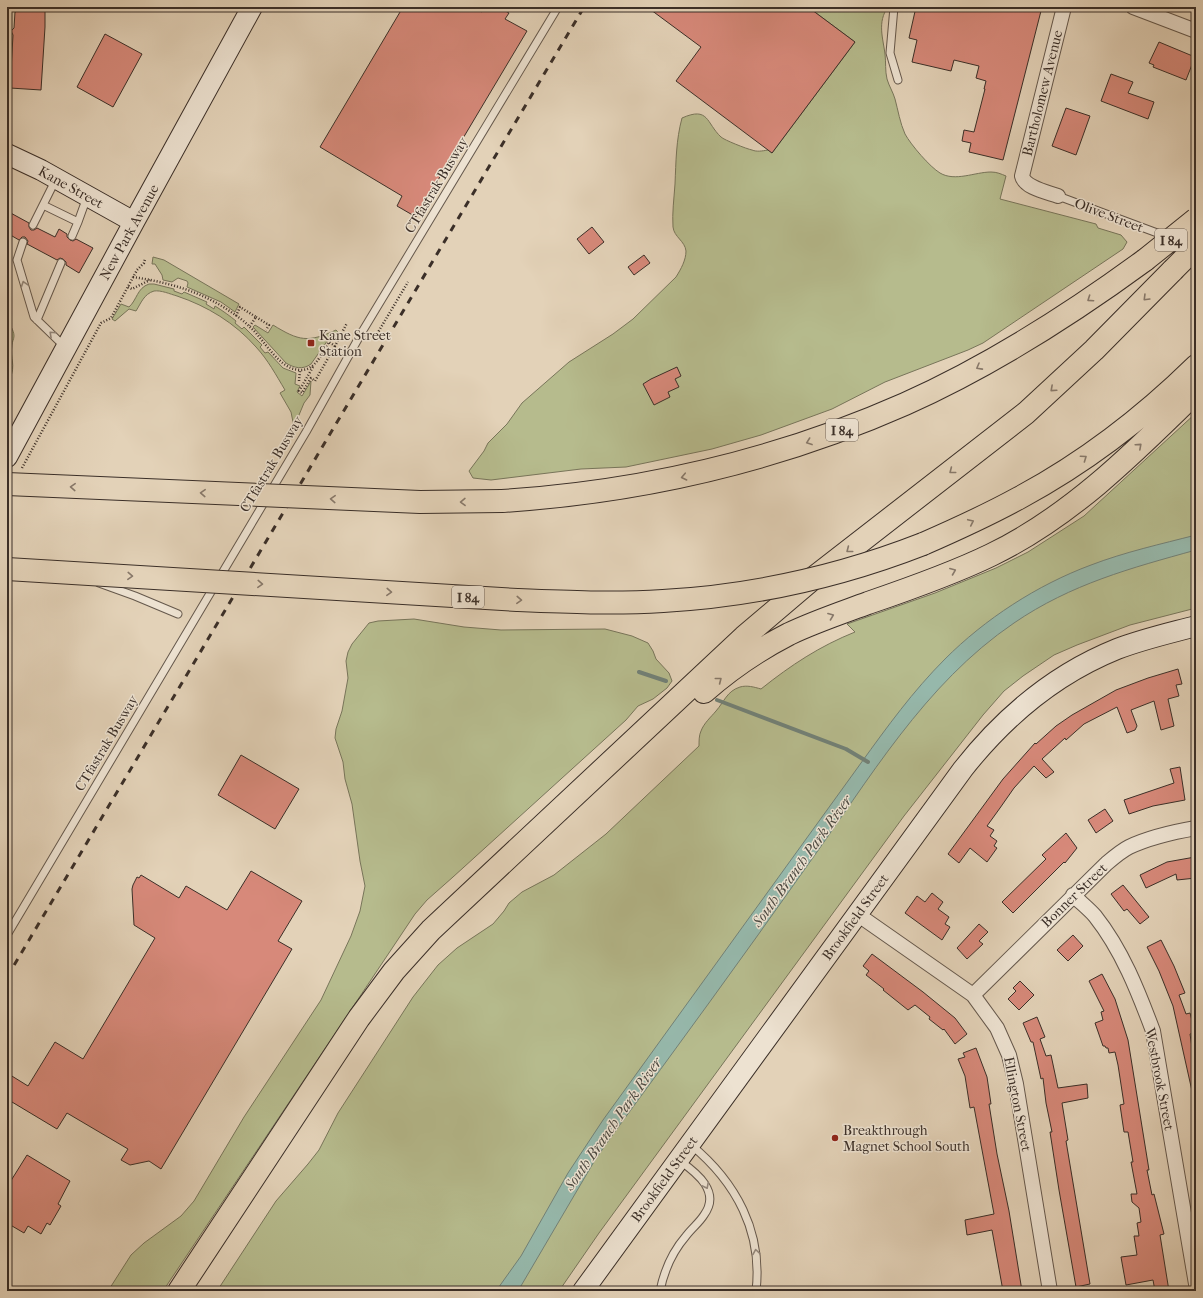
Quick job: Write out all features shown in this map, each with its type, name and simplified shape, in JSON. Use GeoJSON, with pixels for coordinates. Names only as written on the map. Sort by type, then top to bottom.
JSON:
{"type":"FeatureCollection","features":[{"type":"Feature","properties":{"kind":"highway","name":"I 84"},"geometry":{"type":"LineString","coordinates":[[14,478],[401,502],[437,502],[502,501],[590,493],[677,478],[754,459],[842,430],[906,404],[975,369],[1057,320],[1145,260],[1196,219]]}},
{"type":"Feature","properties":{"kind":"highway"},"geometry":{"type":"LineString","coordinates":[[180,1291],[359,1018],[394,971],[431,930],[740,641],[816,576],[1026,413],[1089,355],[1173,270],[1191,246]]}},
{"type":"Feature","properties":{"kind":"highway","name":"I 84"},"geometry":{"type":"LineString","coordinates":[[7,569],[524,600],[646,602],[704,598],[780,585],[851,568],[923,544],[975,521],[1013,502],[1080,461],[1141,416],[1196,366]]}},
{"type":"Feature","properties":{"kind":"highway"},"geometry":{"type":"LineString","coordinates":[[196,1291],[372,1022],[406,977],[445,936],[700,696],[742,662],[790,634],[831,616],[940,577],[990,555],[1019,540],[1067,509],[1090,491],[1196,392]]}},
{"type":"Feature","properties":{"kind":"street","name":"New Park Avenue"},"geometry":{"type":"LineString","coordinates":[[7,457],[252,7]]}},
{"type":"Feature","properties":{"kind":"street","name":"Bartholomew Avenue"},"geometry":{"type":"LineString","coordinates":[[1023,180],[1023,172],[1064,7]]}},
{"type":"Feature","properties":{"kind":"street"},"geometry":{"type":"LineString","coordinates":[[1133,7],[1196,31]]}},
{"type":"Feature","properties":{"kind":"street","name":"Kane Street"},"geometry":{"type":"LineString","coordinates":[[7,154],[56,178],[134,222]]}},
{"type":"Feature","properties":{"kind":"street","name":"Olive Street"},"geometry":{"type":"LineString","coordinates":[[1023,180],[1029,185],[1058,196]]}},
{"type":"Feature","properties":{"kind":"street","name":"Brookfield Street"},"geometry":{"type":"LineString","coordinates":[[583,1291],[963,769],[994,732],[1030,700],[1092,660],[1142,640],[1196,626]]}},
{"type":"Feature","properties":{"kind":"street","name":"Bonner Street"},"geometry":{"type":"LineString","coordinates":[[973,995],[1106,864],[1128,848],[1149,839],[1175,831],[1196,828]]}},
{"type":"Feature","properties":{"kind":"street","name":"Westbrook Street"},"geometry":{"type":"LineString","coordinates":[[1073,895],[1094,915],[1109,935],[1124,962],[1153,1031],[1196,1284]]}},
{"type":"Feature","properties":{"kind":"street","name":"Ellington Street"},"geometry":{"type":"LineString","coordinates":[[857,914],[973,995],[997,1028],[1009,1055],[1016,1084],[1050,1291]]}},
{"type":"Feature","properties":{"kind":"lane","name":"CTfastrak Busway"},"geometry":{"type":"LineString","coordinates":[[7,935],[302,439],[362,332],[558,7]]}},
{"type":"Feature","properties":{"kind":"lane"},"geometry":{"type":"LineString","coordinates":[[894,7],[890,53],[898,80]]}},
{"type":"Feature","properties":{"kind":"lane"},"geometry":{"type":"LineString","coordinates":[[32,225],[56,178]]}},
{"type":"Feature","properties":{"kind":"lane"},"geometry":{"type":"LineString","coordinates":[[72,236],[87,196]]}},
{"type":"Feature","properties":{"kind":"lane","name":"Olive Street"},"geometry":{"type":"LineString","coordinates":[[1058,196],[1191,246]]}},
{"type":"Feature","properties":{"kind":"lane"},"geometry":{"type":"LineString","coordinates":[[43,205],[78,222]]}},
{"type":"Feature","properties":{"kind":"lane"},"geometry":{"type":"LineString","coordinates":[[23,242],[17,260],[34,317],[66,347]]}},
{"type":"Feature","properties":{"kind":"lane"},"geometry":{"type":"LineString","coordinates":[[37,320],[61,262]]}},
{"type":"Feature","properties":{"kind":"lane"},"geometry":{"type":"LineString","coordinates":[[58,572],[117,589],[178,614]]}},
{"type":"Feature","properties":{"kind":"lane"},"geometry":{"type":"LineString","coordinates":[[660,1291],[669,1263],[676,1249],[686,1235],[705,1214],[710,1201],[704,1181],[696,1173],[684,1152]]}},
{"type":"Feature","properties":{"kind":"lane"},"geometry":{"type":"LineString","coordinates":[[684,1152],[713,1164],[734,1193],[743,1210],[750,1226],[756,1253],[758,1274],[756,1291]]}},
{"type":"Feature","properties":{"kind":"path"},"geometry":{"type":"LineString","coordinates":[[14,478],[101,323],[111,318],[137,270],[145,259]]}},
{"type":"Feature","properties":{"kind":"path"},"geometry":{"type":"LineString","coordinates":[[133,277],[151,280],[187,290],[217,303],[250,326],[283,363],[291,369],[308,369],[313,366]]}},
{"type":"Feature","properties":{"kind":"path"},"geometry":{"type":"LineString","coordinates":[[128,287],[132,289],[151,280]]}},
{"type":"Feature","properties":{"kind":"path"},"geometry":{"type":"LineString","coordinates":[[374,339],[408,282]]}},
{"type":"Feature","properties":{"kind":"path"},"geometry":{"type":"LineString","coordinates":[[236,316],[240,307],[269,325],[266,330]]}},
{"type":"Feature","properties":{"kind":"path"},"geometry":{"type":"LineString","coordinates":[[250,326],[256,317]]}},
{"type":"Feature","properties":{"kind":"path"},"geometry":{"type":"LineString","coordinates":[[335,346],[329,342],[299,391],[302,393],[310,378],[316,381],[335,346],[347,323]]}},
{"type":"Feature","properties":{"kind":"path"},"geometry":{"type":"LineString","coordinates":[[299,381],[300,370]]}},
{"type":"Feature","properties":{"kind":"green space"},"geometry":{"type":"Polygon","coordinates":[[[808,7],[888,7],[882,24],[887,79],[894,96],[905,134],[921,155],[936,170],[946,176],[952,177],[985,172],[997,173],[1006,176],[1000,199],[1096,224],[1098,228],[1121,235],[1127,242],[1123,249],[983,343],[885,382],[832,409],[761,435],[712,449],[626,467],[581,469],[491,480],[473,478],[469,471],[488,443],[507,424],[522,403],[569,362],[613,334],[633,319],[678,274],[686,254],[684,244],[675,234],[673,227],[677,151],[682,118],[697,114],[702,115],[721,137],[754,151],[768,150],[772,153],[855,42],[808,7]]]}},
{"type":"Feature","properties":{"kind":"green space"},"geometry":{"type":"Polygon","coordinates":[[[153,257],[164,260],[239,304],[235,312],[221,302],[187,287],[187,281],[178,278],[172,282],[163,280],[162,275],[155,264],[152,264],[153,257]]]}},
{"type":"Feature","properties":{"kind":"green space"},"geometry":{"type":"Polygon","coordinates":[[[149,284],[174,289],[174,291],[182,294],[184,292],[207,302],[206,304],[214,309],[215,306],[229,315],[236,321],[235,323],[242,329],[244,327],[262,345],[260,347],[265,353],[268,352],[283,368],[296,373],[295,384],[300,386],[297,392],[302,396],[311,381],[310,395],[304,403],[294,427],[291,412],[280,393],[285,390],[268,362],[248,338],[230,323],[210,310],[166,292],[154,291],[145,297],[136,311],[129,309],[115,321],[112,319],[121,304],[129,307],[142,288],[149,284]]]}},
{"type":"Feature","properties":{"kind":"green space"},"geometry":{"type":"Polygon","coordinates":[[[7,318],[14,336],[12,344],[13,369],[10,379],[7,380],[7,318]]]}},
{"type":"Feature","properties":{"kind":"green space"},"geometry":{"type":"Polygon","coordinates":[[[255,325],[268,333],[273,325],[297,337],[304,338],[318,337],[336,330],[338,332],[334,340],[330,337],[311,364],[298,368],[286,363],[253,327],[255,325]]]}},
{"type":"Feature","properties":{"kind":"green space"},"geometry":{"type":"Polygon","coordinates":[[[1196,413],[1196,608],[1130,625],[1077,645],[1054,655],[1004,691],[983,715],[904,816],[599,1233],[559,1291],[217,1291],[276,1201],[319,1150],[338,1113],[413,997],[438,965],[457,948],[493,924],[509,903],[522,892],[554,875],[606,834],[699,746],[702,728],[732,691],[745,686],[761,689],[806,657],[830,643],[855,632],[847,624],[935,593],[996,568],[1028,552],[1084,516],[1196,413]]]}},
{"type":"Feature","properties":{"kind":"green space"},"geometry":{"type":"Polygon","coordinates":[[[414,619],[464,627],[501,630],[605,629],[632,636],[648,643],[656,659],[669,673],[672,681],[667,688],[653,699],[638,706],[626,720],[427,900],[415,914],[163,1291],[108,1291],[131,1255],[144,1243],[181,1216],[194,1201],[244,1117],[321,1000],[351,936],[360,911],[365,886],[352,804],[345,779],[343,762],[335,738],[348,678],[346,661],[352,644],[369,623],[414,619]]]}},
{"type":"Feature","properties":{"kind":"water","name":"South Branch Park River"},"geometry":{"type":"Polygon","coordinates":[[[1196,535],[1196,550],[1102,579],[1057,598],[1036,609],[1014,623],[982,647],[952,675],[925,704],[876,767],[759,934],[595,1160],[518,1291],[496,1291],[521,1256],[568,1173],[603,1120],[881,736],[911,696],[933,671],[977,630],[1013,604],[1051,582],[1104,560],[1143,548],[1196,535]]]}},
{"type":"Feature","properties":{"kind":"building"},"geometry":{"type":"Polygon","coordinates":[[[16,7],[45,7],[41,90],[10,88],[13,35],[11,31],[14,28],[16,7]]]}},
{"type":"Feature","properties":{"kind":"building"},"geometry":{"type":"Polygon","coordinates":[[[403,7],[474,7],[482,12],[485,7],[498,7],[509,13],[505,19],[527,31],[416,217],[397,206],[402,196],[320,147],[403,7]]]}},
{"type":"Feature","properties":{"kind":"building"},"geometry":{"type":"Polygon","coordinates":[[[647,7],[808,7],[855,42],[772,153],[676,81],[701,47],[647,7]]]}},
{"type":"Feature","properties":{"kind":"building"},"geometry":{"type":"Polygon","coordinates":[[[916,7],[1042,7],[1003,160],[969,152],[971,143],[962,141],[964,130],[974,132],[985,89],[986,81],[976,78],[979,66],[954,60],[951,71],[912,62],[917,40],[909,38],[916,7]]]}},
{"type":"Feature","properties":{"kind":"building"},"geometry":{"type":"Polygon","coordinates":[[[105,34],[142,54],[113,107],[77,87],[105,34]]]}},
{"type":"Feature","properties":{"kind":"building"},"geometry":{"type":"Polygon","coordinates":[[[1159,42],[1195,57],[1186,80],[1153,67],[1154,65],[1149,63],[1159,42]]]}},
{"type":"Feature","properties":{"kind":"building"},"geometry":{"type":"Polygon","coordinates":[[[1111,74],[1133,82],[1128,93],[1154,102],[1148,119],[1101,101],[1111,74]]]}},
{"type":"Feature","properties":{"kind":"building"},"geometry":{"type":"Polygon","coordinates":[[[1066,108],[1090,116],[1076,155],[1052,146],[1066,108]]]}},
{"type":"Feature","properties":{"kind":"building"},"geometry":{"type":"Polygon","coordinates":[[[7,211],[29,223],[31,230],[37,228],[55,237],[59,229],[67,234],[67,237],[70,240],[73,241],[76,239],[93,248],[79,273],[66,265],[66,262],[63,259],[60,258],[57,260],[27,244],[28,241],[25,237],[22,237],[19,240],[7,233],[7,211]]]}},
{"type":"Feature","properties":{"kind":"building"},"geometry":{"type":"Polygon","coordinates":[[[592,227],[604,242],[589,254],[577,239],[592,227]]]}},
{"type":"Feature","properties":{"kind":"building"},"geometry":{"type":"Polygon","coordinates":[[[644,255],[650,263],[634,275],[628,267],[644,255]]]}},
{"type":"Feature","properties":{"kind":"building"},"geometry":{"type":"Polygon","coordinates":[[[677,367],[681,376],[675,379],[679,387],[668,392],[670,397],[654,405],[643,384],[677,367]]]}},
{"type":"Feature","properties":{"kind":"building"},"geometry":{"type":"Polygon","coordinates":[[[1178,669],[1182,684],[1176,685],[1179,696],[1168,699],[1174,726],[1161,730],[1154,701],[1131,710],[1137,726],[1135,730],[1127,733],[1117,707],[1084,724],[1066,740],[1065,738],[1042,759],[1054,772],[1046,778],[1034,766],[1014,788],[987,826],[994,830],[990,836],[997,841],[994,846],[997,848],[987,862],[970,848],[959,863],[948,854],[1003,779],[1035,743],[1036,744],[1056,726],[1072,715],[1116,690],[1178,669]]]}},
{"type":"Feature","properties":{"kind":"building"},"geometry":{"type":"Polygon","coordinates":[[[241,755],[299,789],[275,829],[218,795],[241,755]]]}},
{"type":"Feature","properties":{"kind":"building"},"geometry":{"type":"Polygon","coordinates":[[[1180,767],[1185,800],[1153,806],[1129,814],[1124,800],[1174,783],[1170,769],[1180,767]]]}},
{"type":"Feature","properties":{"kind":"building"},"geometry":{"type":"Polygon","coordinates":[[[1105,809],[1113,821],[1096,833],[1088,820],[1105,809]]]}},
{"type":"Feature","properties":{"kind":"building"},"geometry":{"type":"Polygon","coordinates":[[[1066,833],[1077,848],[1065,863],[1064,862],[1013,913],[1002,902],[1046,859],[1042,855],[1066,833]]]}},
{"type":"Feature","properties":{"kind":"building"},"geometry":{"type":"Polygon","coordinates":[[[1195,857],[1196,878],[1177,880],[1176,874],[1146,888],[1140,875],[1167,862],[1195,857]]]}},
{"type":"Feature","properties":{"kind":"building"},"geometry":{"type":"Polygon","coordinates":[[[251,871],[302,901],[278,941],[292,949],[161,1169],[149,1161],[130,1165],[121,1160],[128,1149],[67,1113],[57,1129],[7,1099],[7,1073],[28,1086],[55,1042],[83,1059],[155,938],[134,925],[132,889],[137,877],[139,878],[141,875],[179,898],[186,886],[227,910],[251,871]]]}},
{"type":"Feature","properties":{"kind":"building"},"geometry":{"type":"Polygon","coordinates":[[[1123,885],[1149,917],[1140,924],[1127,909],[1124,911],[1111,894],[1123,885]]]}},
{"type":"Feature","properties":{"kind":"building"},"geometry":{"type":"Polygon","coordinates":[[[932,893],[943,902],[938,909],[949,917],[945,924],[950,927],[942,940],[905,913],[917,896],[925,902],[932,893]]]}},
{"type":"Feature","properties":{"kind":"building"},"geometry":{"type":"Polygon","coordinates":[[[979,924],[988,932],[979,941],[983,944],[967,959],[957,948],[979,924]]]}},
{"type":"Feature","properties":{"kind":"building"},"geometry":{"type":"Polygon","coordinates":[[[1073,935],[1083,946],[1068,961],[1057,950],[1073,935]]]}},
{"type":"Feature","properties":{"kind":"building"},"geometry":{"type":"Polygon","coordinates":[[[1161,940],[1185,993],[1179,995],[1186,1014],[1190,1013],[1194,1028],[1195,1033],[1190,1034],[1193,1054],[1196,1053],[1196,1091],[1192,1091],[1173,1006],[1159,971],[1147,947],[1161,940]]]}},
{"type":"Feature","properties":{"kind":"building"},"geometry":{"type":"Polygon","coordinates":[[[872,954],[955,1018],[967,1034],[955,1044],[944,1029],[943,1030],[929,1019],[930,1017],[915,1005],[908,1010],[883,990],[884,989],[866,975],[869,971],[863,966],[872,954]]]}},
{"type":"Feature","properties":{"kind":"building"},"geometry":{"type":"Polygon","coordinates":[[[1102,974],[1115,999],[1128,1040],[1149,1170],[1147,1170],[1152,1195],[1154,1194],[1164,1234],[1160,1235],[1169,1291],[1155,1291],[1153,1280],[1126,1285],[1121,1257],[1137,1255],[1134,1236],[1139,1236],[1137,1223],[1141,1222],[1139,1208],[1132,1202],[1131,1194],[1137,1194],[1131,1162],[1133,1162],[1128,1132],[1124,1132],[1120,1105],[1124,1104],[1115,1052],[1109,1053],[1108,1048],[1103,1046],[1095,1023],[1103,1020],[1101,1012],[1104,1011],[1089,981],[1102,974]]]}},
{"type":"Feature","properties":{"kind":"building"},"geometry":{"type":"Polygon","coordinates":[[[1020,981],[1034,995],[1019,1010],[1008,999],[1016,991],[1013,988],[1020,981]]]}},
{"type":"Feature","properties":{"kind":"building"},"geometry":{"type":"Polygon","coordinates":[[[1037,1017],[1045,1037],[1040,1039],[1046,1056],[1051,1055],[1058,1088],[1087,1084],[1088,1098],[1062,1103],[1068,1140],[1066,1141],[1090,1284],[1076,1287],[1059,1190],[1050,1132],[1052,1132],[1043,1078],[1041,1079],[1033,1042],[1031,1042],[1023,1023],[1037,1017]]]}},
{"type":"Feature","properties":{"kind":"building"},"geometry":{"type":"Polygon","coordinates":[[[976,1048],[987,1077],[991,1104],[989,1104],[997,1154],[1009,1211],[1022,1291],[1003,1291],[992,1230],[967,1235],[965,1220],[994,1214],[974,1107],[970,1108],[965,1076],[958,1059],[965,1057],[963,1053],[976,1048]]]}},
{"type":"Feature","properties":{"kind":"building"},"geometry":{"type":"Polygon","coordinates":[[[27,1155],[70,1181],[58,1204],[61,1206],[50,1225],[47,1223],[41,1234],[28,1226],[24,1233],[7,1223],[7,1187],[27,1155]]]}},
{"type":"Feature","properties":{"kind":"waterway"},"geometry":{"type":"LineString","coordinates":[[639,672],[666,681]]}},
{"type":"Feature","properties":{"kind":"waterway"},"geometry":{"type":"LineString","coordinates":[[717,700],[846,749],[868,762]]}},
{"type":"Feature","properties":{"kind":"railway"},"geometry":{"type":"LineString","coordinates":[[7,977],[584,7]]}},
{"type":"Feature","properties":{"kind":"place","name":"Kane Street Station"},"geometry":{"type":"Point","coordinates":[311,343]}},
{"type":"Feature","properties":{"kind":"place","name":"Breakthrough Magnet School South"},"geometry":{"type":"Point","coordinates":[835,1138]}}]}
